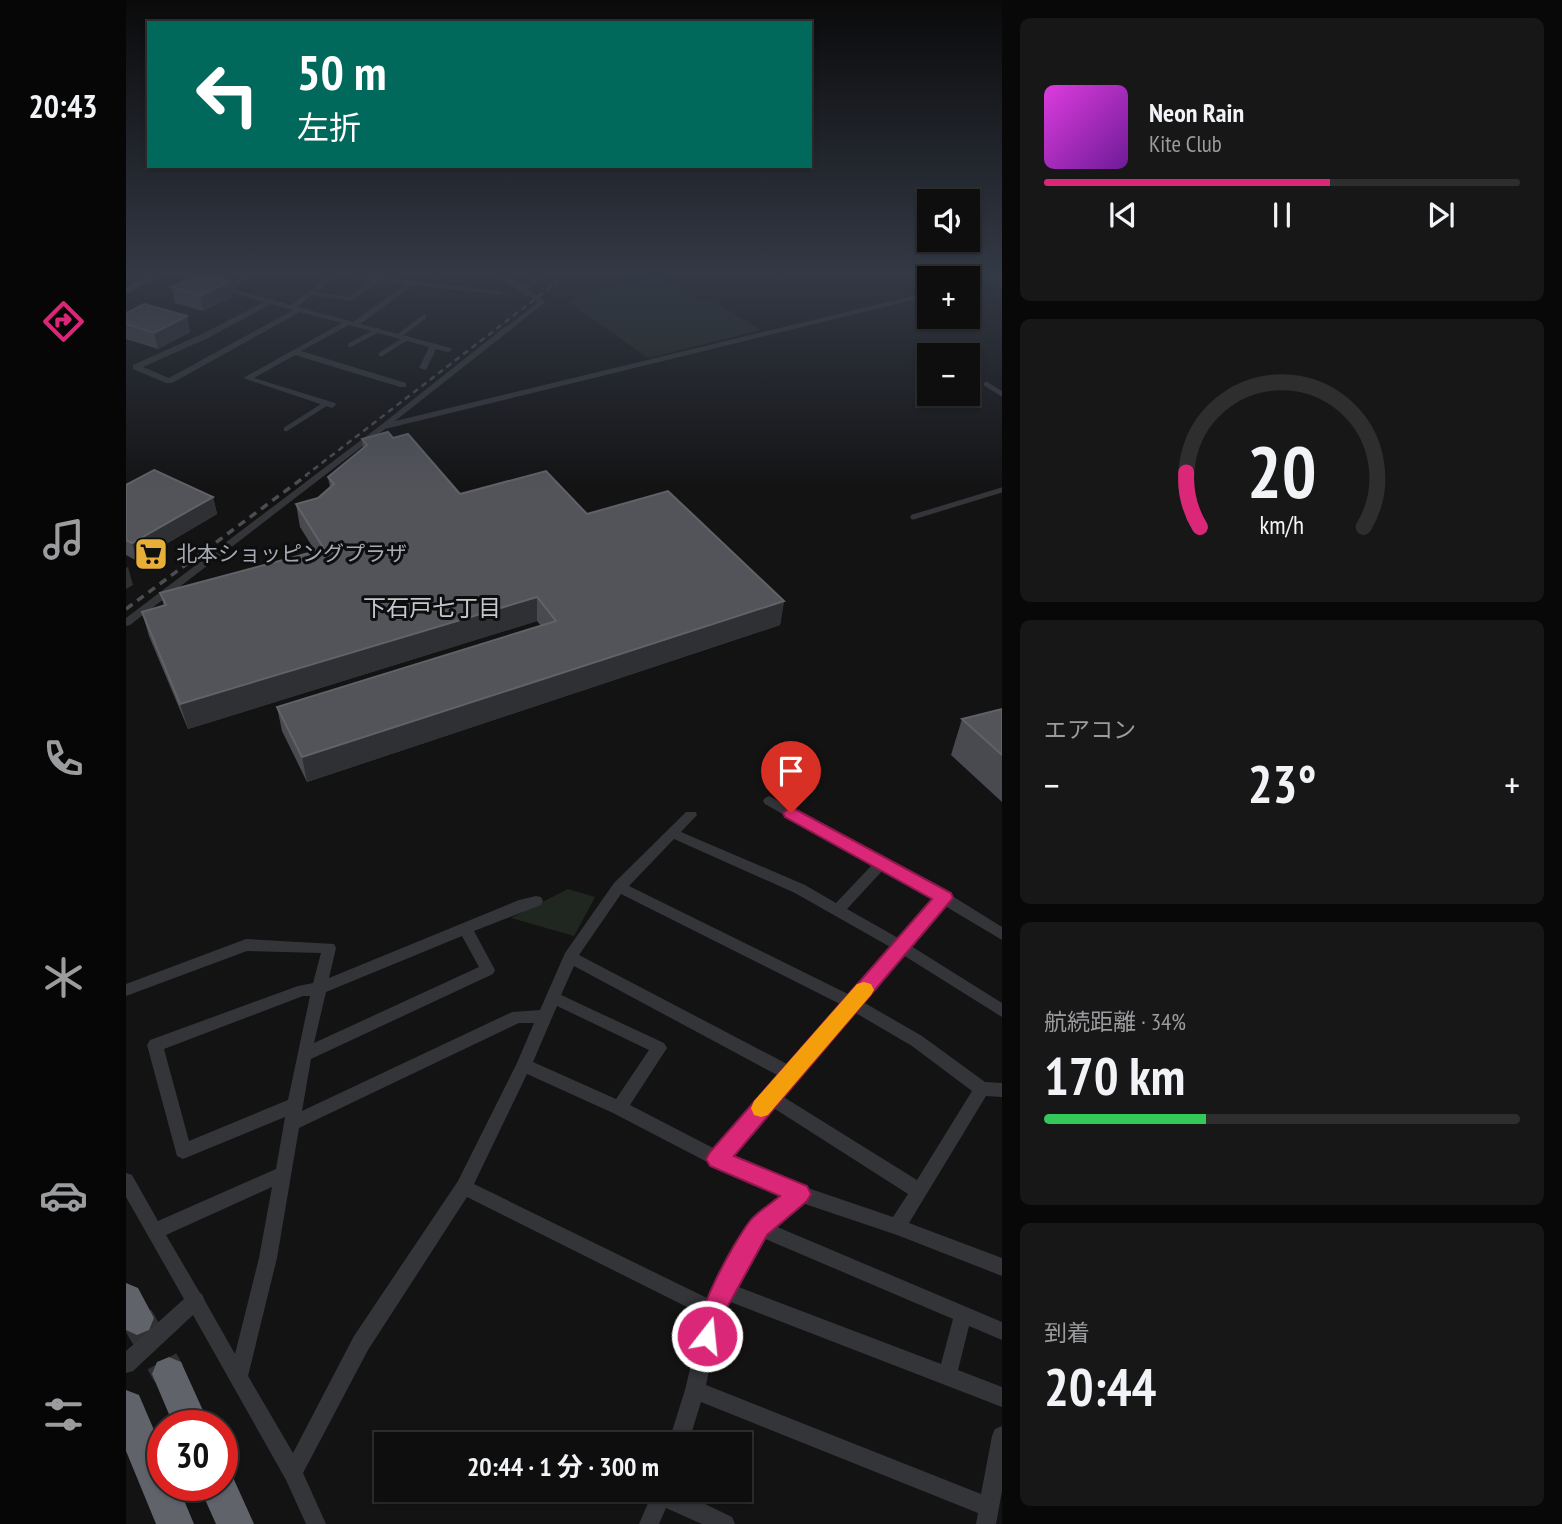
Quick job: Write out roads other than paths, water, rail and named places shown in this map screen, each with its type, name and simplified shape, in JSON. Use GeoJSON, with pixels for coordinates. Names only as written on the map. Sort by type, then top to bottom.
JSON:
{"type":"FeatureCollection","features":[{"type":"Feature","properties":{"kind":"highway"},"geometry":{"type":"LineString","coordinates":[[169,1374],[185,1410]]}},
{"type":"Feature","properties":{"kind":"highway"},"geometry":{"type":"LineString","coordinates":[[126,1408],[175,1524]]}},
{"type":"Feature","properties":{"kind":"highway"},"geometry":{"type":"LineString","coordinates":[[225,1501],[235,1524]]}},
{"type":"Feature","properties":{"kind":"street"},"geometry":{"type":"LineString","coordinates":[[180,347],[136,367],[169,381],[228,347]]}},
{"type":"Feature","properties":{"kind":"street"},"geometry":{"type":"LineString","coordinates":[[236,383],[305,347]]}},
{"type":"Feature","properties":{"kind":"street"},"geometry":{"type":"LineString","coordinates":[[423,368],[432,347]]}},
{"type":"Feature","properties":{"kind":"street"},"geometry":{"type":"LineString","coordinates":[[439,347],[448,350]]}},
{"type":"Feature","properties":{"kind":"street"},"geometry":{"type":"LineString","coordinates":[[126,623],[484,347]]}},
{"type":"Feature","properties":{"kind":"street"},"geometry":{"type":"LineString","coordinates":[[382,427],[711,347]]}},
{"type":"Feature","properties":{"kind":"street"},"geometry":{"type":"LineString","coordinates":[[295,352],[403,385]]}},
{"type":"Feature","properties":{"kind":"street"},"geometry":{"type":"LineString","coordinates":[[247,378],[330,404]]}},
{"type":"Feature","properties":{"kind":"street"},"geometry":{"type":"LineString","coordinates":[[769,801],[944,898],[1002,934]]}},
{"type":"Feature","properties":{"kind":"street"},"geometry":{"type":"LineString","coordinates":[[293,1473],[361,1343],[464,1187],[524,1065],[570,957],[619,887],[691,814]]}},
{"type":"Feature","properties":{"kind":"street"},"geometry":{"type":"LineString","coordinates":[[672,833],[800,889],[903,948],[1002,1011]]}},
{"type":"Feature","properties":{"kind":"street"},"geometry":{"type":"LineString","coordinates":[[837,911],[882,863]]}},
{"type":"Feature","properties":{"kind":"street"},"geometry":{"type":"LineString","coordinates":[[619,887],[852,1003],[916,1041],[982,1089],[1002,1090]]}},
{"type":"Feature","properties":{"kind":"street"},"geometry":{"type":"LineString","coordinates":[[717,1159],[944,898]]}},
{"type":"Feature","properties":{"kind":"street"},"geometry":{"type":"LineString","coordinates":[[295,1105],[183,1151],[155,1045],[303,990],[318,989],[536,901]]}},
{"type":"Feature","properties":{"kind":"street"},"geometry":{"type":"LineString","coordinates":[[304,1055],[488,970],[466,928]]}},
{"type":"Feature","properties":{"kind":"street"},"geometry":{"type":"LineString","coordinates":[[126,990],[246,945],[329,947],[304,1055],[268,1258],[239,1376]]}},
{"type":"Feature","properties":{"kind":"street"},"geometry":{"type":"LineString","coordinates":[[570,957],[790,1074]]}},
{"type":"Feature","properties":{"kind":"street"},"geometry":{"type":"LineString","coordinates":[[554,998],[659,1048],[619,1108]]}},
{"type":"Feature","properties":{"kind":"street"},"geometry":{"type":"LineString","coordinates":[[294,1123],[517,1017],[544,1016]]}},
{"type":"Feature","properties":{"kind":"street"},"geometry":{"type":"LineString","coordinates":[[524,1065],[619,1108],[717,1159],[800,1194],[1002,1267]]}},
{"type":"Feature","properties":{"kind":"street"},"geometry":{"type":"LineString","coordinates":[[897,1227],[982,1089]]}},
{"type":"Feature","properties":{"kind":"street"},"geometry":{"type":"LineString","coordinates":[[770,1097],[919,1191]]}},
{"type":"Feature","properties":{"kind":"street"},"geometry":{"type":"LineString","coordinates":[[156,1231],[282,1174]]}},
{"type":"Feature","properties":{"kind":"street"},"geometry":{"type":"LineString","coordinates":[[126,1181],[293,1473],[316,1524]]}},
{"type":"Feature","properties":{"kind":"street"},"geometry":{"type":"LineString","coordinates":[[464,1187],[713,1310]]}},
{"type":"Feature","properties":{"kind":"street"},"geometry":{"type":"LineString","coordinates":[[682,1432],[695,1390],[713,1310],[759,1228],[800,1194]]}},
{"type":"Feature","properties":{"kind":"street"},"geometry":{"type":"LineString","coordinates":[[759,1228],[1002,1331]]}},
{"type":"Feature","properties":{"kind":"street"},"geometry":{"type":"LineString","coordinates":[[724,1290],[1002,1397]]}},
{"type":"Feature","properties":{"kind":"street"},"geometry":{"type":"LineString","coordinates":[[126,1364],[196,1300]]}},
{"type":"Feature","properties":{"kind":"street"},"geometry":{"type":"LineString","coordinates":[[947,1375],[963,1316]]}},
{"type":"Feature","properties":{"kind":"street"},"geometry":{"type":"LineString","coordinates":[[695,1390],[988,1515],[1002,1436]]}},
{"type":"Feature","properties":{"kind":"street"},"geometry":{"type":"LineString","coordinates":[[649,1524],[659,1502]]}},
{"type":"Feature","properties":{"kind":"street"},"geometry":{"type":"LineString","coordinates":[[682,1502],[724,1524]]}},
{"type":"Feature","properties":{"kind":"lane"},"geometry":{"type":"LineString","coordinates":[[382,354],[390,347]]}},
{"type":"Feature","properties":{"kind":"lane"},"geometry":{"type":"LineString","coordinates":[[986,384],[1002,394]]}},
{"type":"Feature","properties":{"kind":"lane"},"geometry":{"type":"LineString","coordinates":[[286,429],[330,404]]}},
{"type":"Feature","properties":{"kind":"lane"},"geometry":{"type":"LineString","coordinates":[[913,517],[1002,490]]}},
{"type":"Feature","properties":{"kind":"tunnel"},"geometry":{"type":"LineString","coordinates":[[137,1318],[169,1374]]}},
{"type":"Feature","properties":{"kind":"railway"},"geometry":{"type":"LineString","coordinates":[[305,476],[473,347]]}},
{"type":"Feature","properties":{"kind":"railway"},"geometry":{"type":"LineString","coordinates":[[126,609],[307,475]]}},
{"type":"Feature","properties":{"kind":"place","name":"北本ショッピングプラザ"},"geometry":{"type":"Point","coordinates":[151,554]}},
{"type":"Feature","properties":{"kind":"district","name":"下石戸七丁目"},"geometry":{"type":"Point","coordinates":[432,608]}}]}
